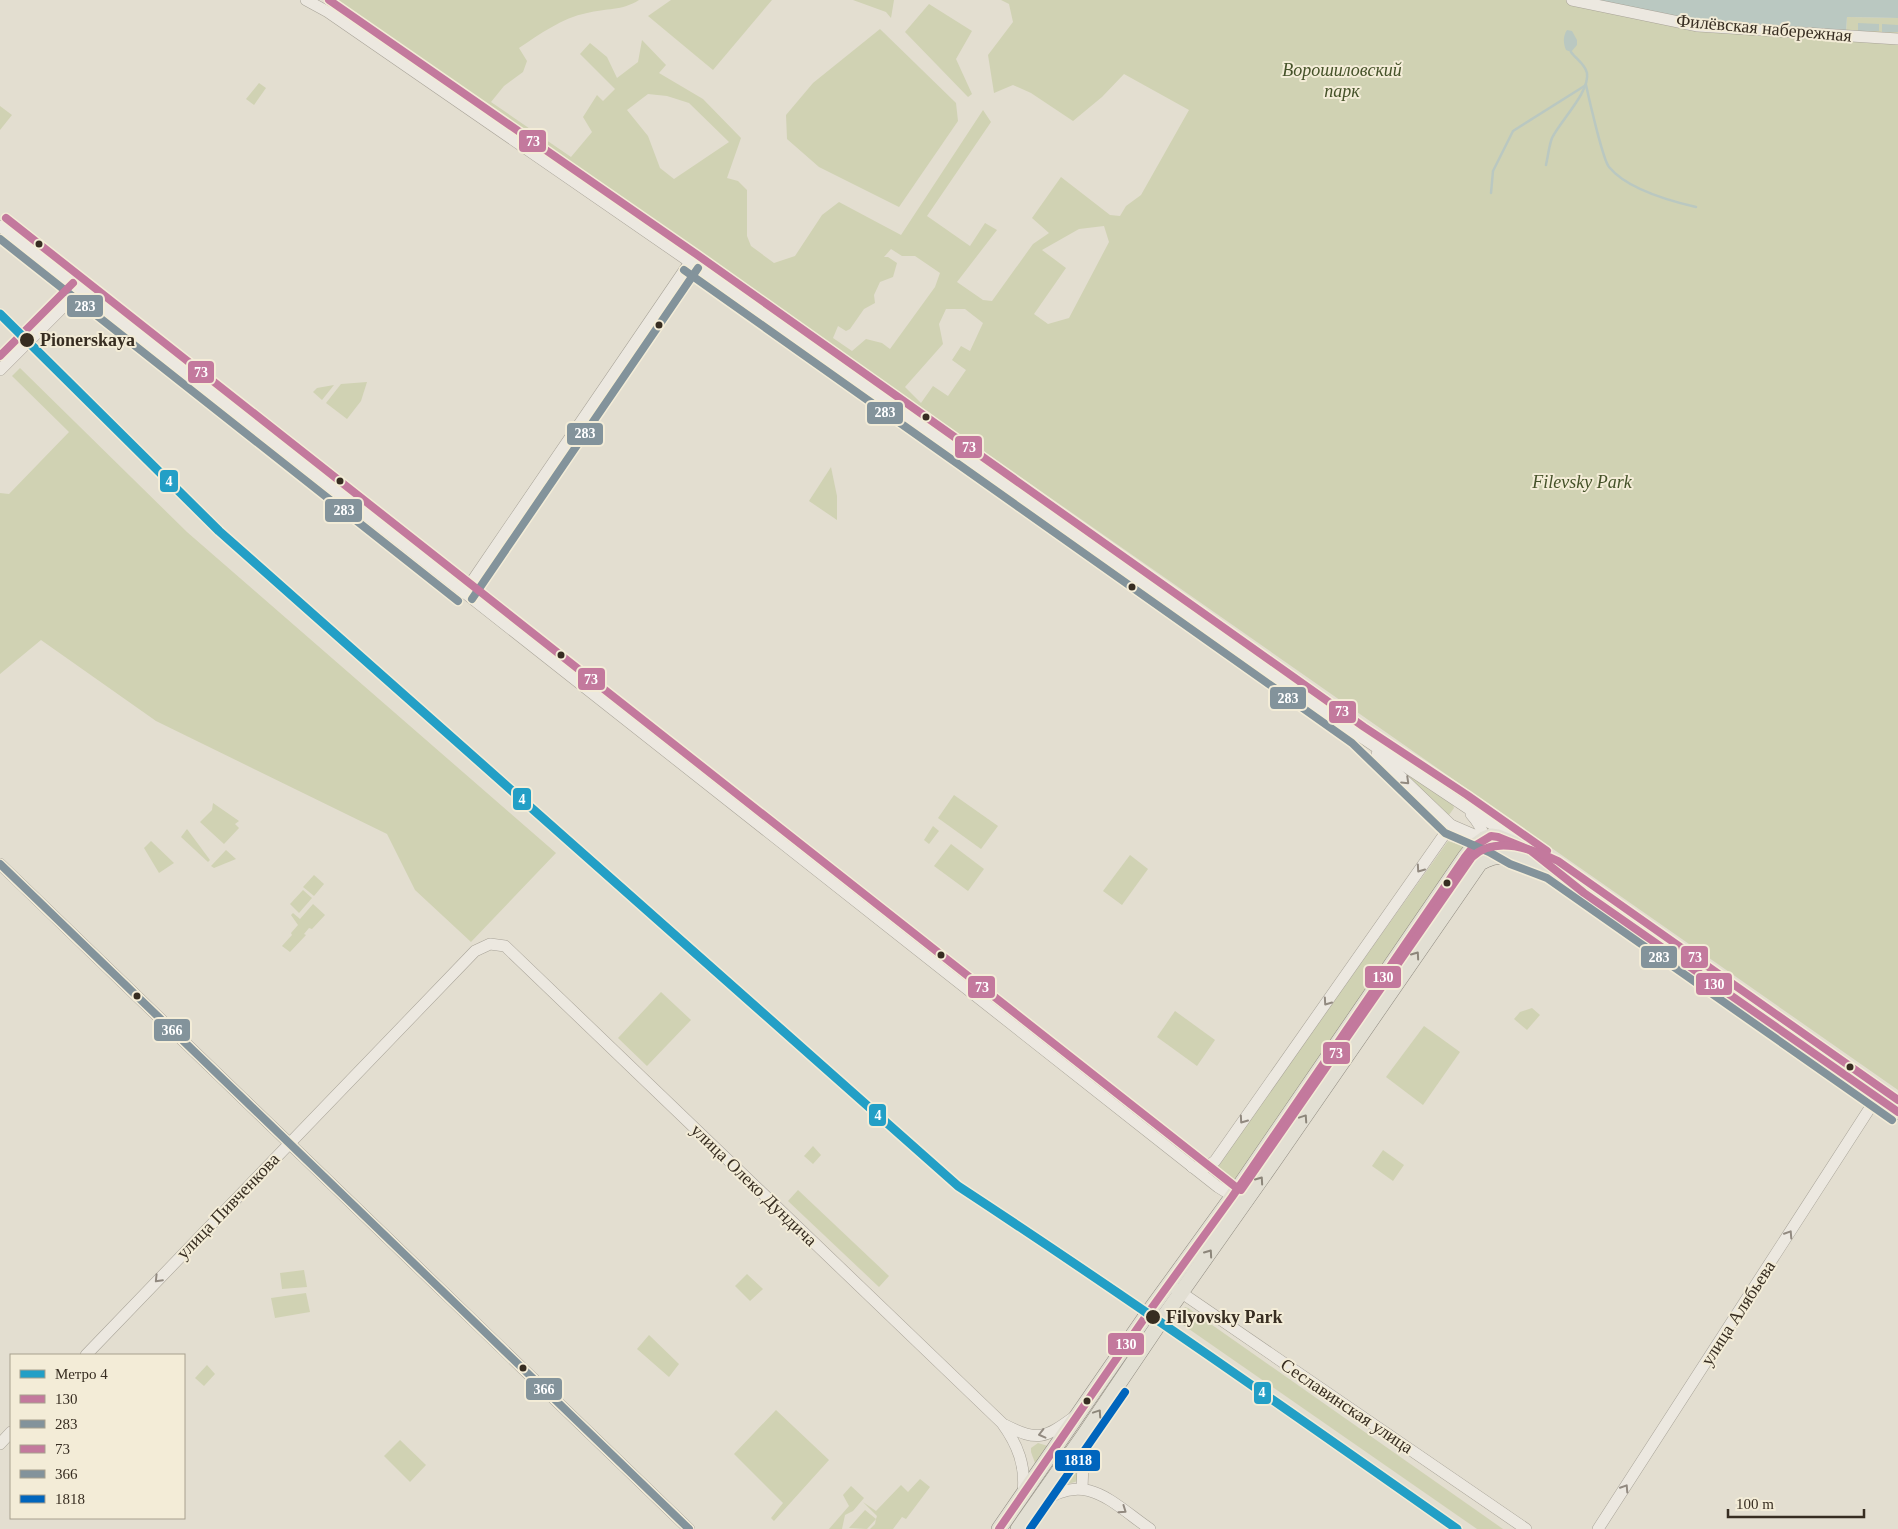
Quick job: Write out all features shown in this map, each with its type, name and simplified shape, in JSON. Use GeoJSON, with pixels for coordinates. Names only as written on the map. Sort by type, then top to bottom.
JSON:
{"type":"FeatureCollection","features":[{"type":"Feature","properties":{"kind":"main road"},"geometry":{"type":"LineString","coordinates":[[1238,1200],[1465,857],[1477,844],[1491,836],[1530,850],[1552,869],[1898,1112]]}},
{"type":"Feature","properties":{"kind":"main road"},"geometry":{"type":"LineString","coordinates":[[1018,1529],[1084,1435],[1154,1317],[1480,863],[1496,856],[1514,855],[1552,869]]}},
{"type":"Feature","properties":{"kind":"main road"},"geometry":{"type":"LineString","coordinates":[[999,1529],[1079,1413],[1140,1338]]}},
{"type":"Feature","properties":{"kind":"street"},"geometry":{"type":"LineString","coordinates":[[306,0],[328,12],[690,262],[1358,735],[1530,850]]}},
{"type":"Feature","properties":{"kind":"street","name":"Филёвская набережная"},"geometry":{"type":"LineString","coordinates":[[1572,0],[1698,26],[1898,39]]}},
{"type":"Feature","properties":{"kind":"street"},"geometry":{"type":"LineString","coordinates":[[0,226],[1192,1167],[1238,1200]]}},
{"type":"Feature","properties":{"kind":"street"},"geometry":{"type":"LineString","coordinates":[[464,593],[690,262]]}},
{"type":"Feature","properties":{"kind":"street"},"geometry":{"type":"LineString","coordinates":[[0,370],[80,290]]}},
{"type":"Feature","properties":{"kind":"street"},"geometry":{"type":"LineString","coordinates":[[1358,735],[1451,825],[1463,829],[1514,855]]}},
{"type":"Feature","properties":{"kind":"street"},"geometry":{"type":"LineString","coordinates":[[1462,803],[1479,824],[1484,839],[1484,849],[1480,863]]}},
{"type":"Feature","properties":{"kind":"street"},"geometry":{"type":"LineString","coordinates":[[1192,1167],[1198,1169],[1205,1168],[1214,1161],[1451,825]]}},
{"type":"Feature","properties":{"kind":"street"},"geometry":{"type":"LineString","coordinates":[[1463,829],[1467,846],[1465,857]]}},
{"type":"Feature","properties":{"kind":"street"},"geometry":{"type":"LineString","coordinates":[[0,864],[689,1529]]}},
{"type":"Feature","properties":{"kind":"street","name":"улица Пивченкова"},"geometry":{"type":"LineString","coordinates":[[87,1354],[475,951],[490,944],[505,946]]}},
{"type":"Feature","properties":{"kind":"street","name":"улица Олеко Дундича"},"geometry":{"type":"LineString","coordinates":[[505,946],[1002,1423],[1012,1437],[1023,1463],[1025,1480],[1023,1493]]}},
{"type":"Feature","properties":{"kind":"street","name":"улица Алябьева"},"geometry":{"type":"LineString","coordinates":[[1598,1529],[1877,1098]]}},
{"type":"Feature","properties":{"kind":"street","name":"Сеславинская улица"},"geometry":{"type":"LineString","coordinates":[[1175,1288],[1526,1529]]}},
{"type":"Feature","properties":{"kind":"street","name":"улица Олеко Дундича"},"geometry":{"type":"LineString","coordinates":[[1002,1423],[1029,1437],[1042,1436],[1079,1413]]}},
{"type":"Feature","properties":{"kind":"street"},"geometry":{"type":"LineString","coordinates":[[0,1444],[10,1433]]}},
{"type":"Feature","properties":{"kind":"street"},"geometry":{"type":"LineString","coordinates":[[1082,1489],[1084,1435]]}},
{"type":"Feature","properties":{"kind":"street"},"geometry":{"type":"LineString","coordinates":[[1030,1511],[1048,1497],[1059,1492],[1082,1489],[1097,1492],[1150,1529]]}},
{"type":"Feature","properties":{"kind":"green space","name":"Filevsky Park"},"geometry":{"type":"Polygon","coordinates":[[[332,0],[639,0],[633,4],[614,9],[578,15],[552,27],[519,48],[527,61],[523,72],[504,86],[491,102],[571,157],[592,132],[583,117],[597,95],[603,101],[615,89],[580,54],[590,43],[607,57],[617,78],[638,62],[642,40],[666,65],[659,73],[703,99],[741,138],[727,178],[738,181],[747,190],[747,236],[751,246],[774,263],[795,256],[822,215],[839,202],[901,235],[983,110],[991,122],[927,216],[970,246],[985,223],[997,230],[957,282],[983,300],[992,301],[1033,244],[1049,233],[1032,218],[1061,177],[1110,215],[1120,216],[1126,206],[1141,195],[1189,110],[1124,74],[1102,97],[1073,121],[1031,93],[1013,85],[994,93],[988,55],[1013,22],[1009,4],[1001,0],[1596,0],[1846,33],[1847,17],[1898,18],[1898,1090],[879,378],[659,229],[656,223],[332,0]],[[648,94],[627,110],[648,136],[660,168],[674,179],[729,142],[689,103],[667,96],[648,94]],[[1104,226],[1079,229],[1042,250],[1066,268],[1034,314],[1048,324],[1069,318],[1109,242],[1104,226]],[[891,249],[884,257],[888,257],[897,263],[893,277],[880,282],[874,295],[875,303],[864,309],[850,329],[846,331],[838,326],[833,338],[852,351],[866,339],[882,343],[890,349],[935,287],[940,273],[915,256],[902,256],[891,249]],[[946,309],[939,324],[943,344],[905,387],[921,403],[933,386],[948,396],[966,370],[952,360],[961,346],[970,351],[983,323],[965,309],[946,309]]]}},
{"type":"Feature","properties":{"kind":"green space"},"geometry":{"type":"Polygon","coordinates":[[[671,0],[772,0],[713,70],[648,16],[671,0]]]}},
{"type":"Feature","properties":{"kind":"green space"},"geometry":{"type":"Polygon","coordinates":[[[853,0],[894,0],[891,18],[886,12],[853,0]]]}},
{"type":"Feature","properties":{"kind":"green space"},"geometry":{"type":"Polygon","coordinates":[[[929,4],[972,31],[956,59],[972,94],[968,97],[905,32],[929,4]]]}},
{"type":"Feature","properties":{"kind":"green space"},"geometry":{"type":"Polygon","coordinates":[[[880,29],[956,103],[958,121],[899,207],[819,167],[787,139],[786,115],[813,83],[880,29]]]}},
{"type":"Feature","properties":{"kind":"green space"},"geometry":{"type":"Polygon","coordinates":[[[259,83],[266,88],[254,105],[246,99],[259,83]]]}},
{"type":"Feature","properties":{"kind":"green space"},"geometry":{"type":"Polygon","coordinates":[[[0,106],[12,115],[0,130],[0,106]]]}},
{"type":"Feature","properties":{"kind":"green space"},"geometry":{"type":"Polygon","coordinates":[[[20,368],[187,532],[556,853],[471,942],[415,890],[387,834],[156,721],[41,640],[0,674],[0,493],[9,494],[69,432],[12,376],[20,368]]]}},
{"type":"Feature","properties":{"kind":"green space"},"geometry":{"type":"Polygon","coordinates":[[[367,382],[361,401],[347,419],[326,403],[341,384],[367,382]]]}},
{"type":"Feature","properties":{"kind":"green space"},"geometry":{"type":"Polygon","coordinates":[[[334,385],[322,400],[313,392],[317,388],[334,385]]]}},
{"type":"Feature","properties":{"kind":"green space"},"geometry":{"type":"Polygon","coordinates":[[[831,467],[837,496],[837,520],[809,501],[831,467]]]}},
{"type":"Feature","properties":{"kind":"green space"},"geometry":{"type":"Polygon","coordinates":[[[1391,761],[1453,805],[1454,808],[1449,815],[1439,808],[1391,761]]]}},
{"type":"Feature","properties":{"kind":"green space"},"geometry":{"type":"Polygon","coordinates":[[[954,795],[998,826],[981,849],[938,818],[954,795]]]}},
{"type":"Feature","properties":{"kind":"green space"},"geometry":{"type":"Polygon","coordinates":[[[213,803],[239,821],[235,824],[239,828],[224,844],[200,822],[212,810],[213,803]]]}},
{"type":"Feature","properties":{"kind":"green space"},"geometry":{"type":"Polygon","coordinates":[[[933,826],[939,831],[929,844],[924,840],[933,826]]]}},
{"type":"Feature","properties":{"kind":"green space"},"geometry":{"type":"Polygon","coordinates":[[[187,829],[210,860],[208,862],[181,837],[187,829]]]}},
{"type":"Feature","properties":{"kind":"green space"},"geometry":{"type":"Polygon","coordinates":[[[151,841],[174,863],[159,873],[144,848],[151,841]]]}},
{"type":"Feature","properties":{"kind":"green space"},"geometry":{"type":"Polygon","coordinates":[[[1448,841],[1464,846],[1236,1179],[1225,1179],[1217,1170],[1219,1162],[1448,841]]]}},
{"type":"Feature","properties":{"kind":"green space"},"geometry":{"type":"Polygon","coordinates":[[[951,844],[984,869],[968,891],[934,866],[951,844]]]}},
{"type":"Feature","properties":{"kind":"green space"},"geometry":{"type":"Polygon","coordinates":[[[226,850],[236,859],[214,868],[211,866],[226,850]]]}},
{"type":"Feature","properties":{"kind":"green space"},"geometry":{"type":"Polygon","coordinates":[[[1130,855],[1148,869],[1122,905],[1103,891],[1130,855]]]}},
{"type":"Feature","properties":{"kind":"green space"},"geometry":{"type":"Polygon","coordinates":[[[314,875],[324,884],[314,896],[303,887],[314,875]]]}},
{"type":"Feature","properties":{"kind":"green space"},"geometry":{"type":"Polygon","coordinates":[[[303,890],[312,898],[299,913],[290,904],[303,890]]]}},
{"type":"Feature","properties":{"kind":"green space"},"geometry":{"type":"Polygon","coordinates":[[[313,904],[325,915],[312,929],[309,928],[304,934],[306,935],[290,952],[282,946],[298,925],[291,915],[293,913],[300,919],[313,904]]]}},
{"type":"Feature","properties":{"kind":"green space"},"geometry":{"type":"Polygon","coordinates":[[[661,992],[691,1020],[647,1066],[618,1038],[661,992]]]}},
{"type":"Feature","properties":{"kind":"green space"},"geometry":{"type":"Polygon","coordinates":[[[1532,1008],[1540,1015],[1527,1030],[1514,1019],[1520,1012],[1532,1008]]]}},
{"type":"Feature","properties":{"kind":"green space"},"geometry":{"type":"Polygon","coordinates":[[[1175,1011],[1215,1040],[1197,1066],[1157,1037],[1175,1011]]]}},
{"type":"Feature","properties":{"kind":"green space"},"geometry":{"type":"Polygon","coordinates":[[[1424,1026],[1460,1052],[1423,1105],[1386,1077],[1424,1026]]]}},
{"type":"Feature","properties":{"kind":"green space"},"geometry":{"type":"Polygon","coordinates":[[[813,1146],[821,1155],[813,1164],[804,1156],[813,1146]]]}},
{"type":"Feature","properties":{"kind":"green space"},"geometry":{"type":"Polygon","coordinates":[[[1383,1150],[1404,1165],[1393,1181],[1372,1166],[1383,1150]]]}},
{"type":"Feature","properties":{"kind":"green space"},"geometry":{"type":"Polygon","coordinates":[[[798,1190],[889,1276],[879,1287],[788,1201],[798,1190]]]}},
{"type":"Feature","properties":{"kind":"green space"},"geometry":{"type":"Polygon","coordinates":[[[304,1270],[307,1287],[282,1289],[280,1273],[304,1270]]]}},
{"type":"Feature","properties":{"kind":"green space"},"geometry":{"type":"Polygon","coordinates":[[[747,1274],[763,1289],[750,1301],[735,1286],[747,1274]]]}},
{"type":"Feature","properties":{"kind":"green space"},"geometry":{"type":"Polygon","coordinates":[[[306,1293],[310,1312],[275,1318],[271,1298],[306,1293]]]}},
{"type":"Feature","properties":{"kind":"green space"},"geometry":{"type":"Polygon","coordinates":[[[1185,1307],[1503,1529],[1477,1529],[1176,1320],[1185,1307]]]}},
{"type":"Feature","properties":{"kind":"green space"},"geometry":{"type":"Polygon","coordinates":[[[649,1335],[679,1364],[669,1377],[637,1349],[649,1335]]]}},
{"type":"Feature","properties":{"kind":"green space"},"geometry":{"type":"Polygon","coordinates":[[[207,1365],[215,1374],[204,1386],[195,1378],[207,1365]]]}},
{"type":"Feature","properties":{"kind":"green space"},"geometry":{"type":"Polygon","coordinates":[[[776,1410],[829,1460],[774,1521],[771,1518],[783,1503],[734,1454],[776,1410]]]}},
{"type":"Feature","properties":{"kind":"green space"},"geometry":{"type":"Polygon","coordinates":[[[400,1440],[426,1465],[410,1482],[384,1456],[400,1440]]]}},
{"type":"Feature","properties":{"kind":"green space"},"geometry":{"type":"Polygon","coordinates":[[[1038,1443],[1048,1446],[1035,1463],[1031,1448],[1038,1443]]]}},
{"type":"Feature","properties":{"kind":"green space"},"geometry":{"type":"Polygon","coordinates":[[[1074,1463],[1076,1464],[1078,1481],[1061,1486],[1074,1463]]]}},
{"type":"Feature","properties":{"kind":"green space"},"geometry":{"type":"Polygon","coordinates":[[[920,1479],[930,1487],[906,1519],[902,1517],[893,1529],[870,1529],[875,1524],[877,1516],[863,1502],[876,1511],[901,1485],[908,1492],[920,1479]]]}},
{"type":"Feature","properties":{"kind":"green space"},"geometry":{"type":"Polygon","coordinates":[[[851,1486],[864,1498],[853,1511],[845,1515],[842,1529],[829,1529],[849,1506],[843,1495],[851,1486]]]}},
{"type":"Feature","properties":{"kind":"green space"},"geometry":{"type":"Polygon","coordinates":[[[865,1510],[876,1519],[867,1529],[849,1528],[865,1510]]]}},
{"type":"Feature","properties":{"kind":"shaded area"},"geometry":{"type":"Polygon","coordinates":[[[1596,0],[1898,0],[1898,18],[1847,17],[1846,33],[1687,20],[1596,0]]]}},
{"type":"Feature","properties":{"kind":"shaded area"},"geometry":{"type":"Polygon","coordinates":[[[1858,23],[1879,24],[1879,31],[1858,31],[1858,23]]]}},
{"type":"Feature","properties":{"kind":"shaded area"},"geometry":{"type":"Polygon","coordinates":[[[1882,24],[1898,25],[1898,32],[1882,32],[1882,24]]]}},
{"type":"Feature","properties":{"kind":"shaded area"},"geometry":{"type":"Polygon","coordinates":[[[1567,30],[1572,31],[1577,40],[1577,45],[1571,52],[1566,50],[1564,45],[1564,37],[1567,30]]]}},
{"type":"Feature","properties":{"kind":"waterway"},"geometry":{"type":"LineString","coordinates":[[1546,165],[1552,138],[1584,89],[1587,81],[1587,73],[1584,67],[1571,52]]}},
{"type":"Feature","properties":{"kind":"waterway"},"geometry":{"type":"LineString","coordinates":[[1491,193],[1493,171],[1513,131],[1586,85],[1600,142],[1609,167],[1617,175],[1638,188],[1662,198],[1696,207]]}},
{"type":"Feature","properties":{"kind":"metro line","name":"4"},"geometry":{"type":"LineString","coordinates":[[0,314],[219,531],[958,1186],[1147,1313],[1457,1529]]}},
{"type":"Feature","properties":{"kind":"transit line","name":"73"},"geometry":{"type":"LineString","coordinates":[[329,0],[696,254],[1364,727],[1547,851]]}},
{"type":"Feature","properties":{"kind":"transit line","name":"73"},"geometry":{"type":"LineString","coordinates":[[6,218],[1241,1190],[1472,857],[1481,850],[1503,845],[1537,852],[1558,861],[1898,1100]]}},
{"type":"Feature","properties":{"kind":"transit line","name":"283"},"geometry":{"type":"LineString","coordinates":[[0,239],[458,601]]}},
{"type":"Feature","properties":{"kind":"transit line","name":"283"},"geometry":{"type":"LineString","coordinates":[[472,599],[698,268]]}},
{"type":"Feature","properties":{"kind":"transit line","name":"283"},"geometry":{"type":"LineString","coordinates":[[684,270],[1352,743],[1445,833],[1489,852],[1510,864],[1547,878],[1892,1120]]}},
{"type":"Feature","properties":{"kind":"transit line","name":"73"},"geometry":{"type":"LineString","coordinates":[[0,356],[73,283]]}},
{"type":"Feature","properties":{"kind":"transit line","name":"130"},"geometry":{"type":"LineString","coordinates":[[999,1529],[1148,1313],[1232,1197],[1465,857],[1473,847],[1491,836],[1530,850],[1584,893],[1898,1112]]}},
{"type":"Feature","properties":{"kind":"transit line","name":"366"},"geometry":{"type":"LineString","coordinates":[[0,864],[689,1529]]}},
{"type":"Feature","properties":{"kind":"transit line","name":"1818"},"geometry":{"type":"LineString","coordinates":[[1030,1529],[1125,1392]]}},
{"type":"Feature","properties":{"kind":"place","name":"Pionerskaya"},"geometry":{"type":"Point","coordinates":[27,340]}},
{"type":"Feature","properties":{"kind":"place","name":"Filyovsky Park"},"geometry":{"type":"Point","coordinates":[1153,1317]}},
{"type":"Feature","properties":{"kind":"park label","name":"Ворошиловский парк"},"geometry":{"type":"Point","coordinates":[1342,80]}}]}
